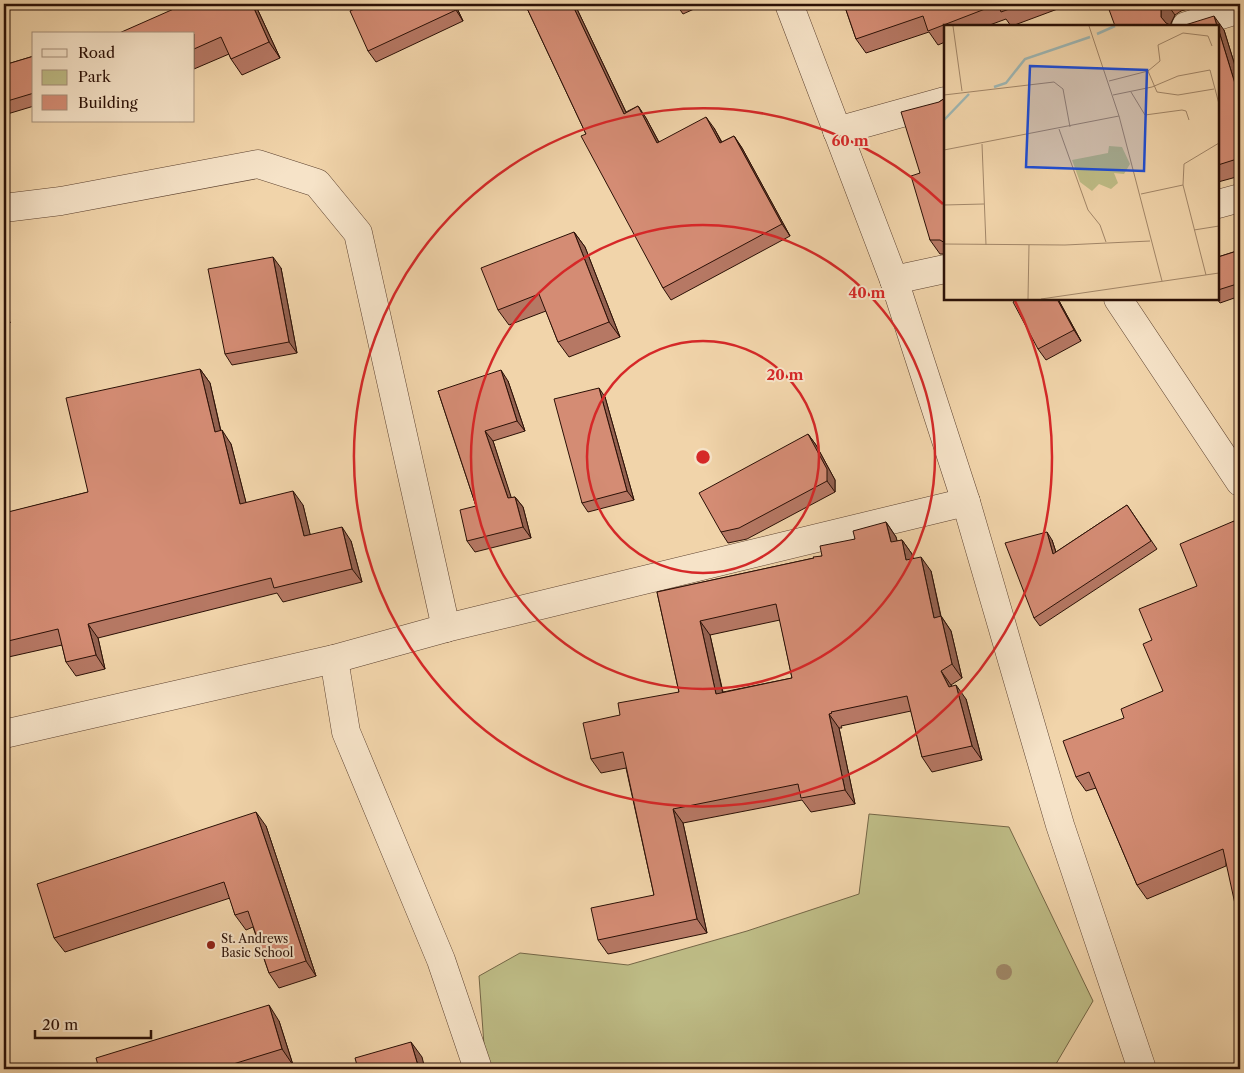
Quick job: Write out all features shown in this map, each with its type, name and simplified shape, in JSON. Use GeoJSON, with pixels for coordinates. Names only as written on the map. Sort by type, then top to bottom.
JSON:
{"type":"FeatureCollection","features":[{"type":"Feature","properties":{"kind":"street"},"geometry":{"type":"LineString","coordinates":[[789,4],[894,280],[966,502],[1060,825],[1142,1069]]}},
{"type":"Feature","properties":{"kind":"street"},"geometry":{"type":"LineString","coordinates":[[1189,25],[1240,9]]}},
{"type":"Feature","properties":{"kind":"street"},"geometry":{"type":"LineString","coordinates":[[837,131],[944,101]]}},
{"type":"Feature","properties":{"kind":"street"},"geometry":{"type":"LineString","coordinates":[[4,208],[61,201],[258,164],[317,183],[358,233],[446,628]]}},
{"type":"Feature","properties":{"kind":"street"},"geometry":{"type":"LineString","coordinates":[[1219,204],[1240,198]]}},
{"type":"Feature","properties":{"kind":"street"},"geometry":{"type":"LineString","coordinates":[[894,280],[944,269]]}},
{"type":"Feature","properties":{"kind":"street"},"geometry":{"type":"LineString","coordinates":[[1119,300],[1240,482]]}},
{"type":"Feature","properties":{"kind":"street"},"geometry":{"type":"LineString","coordinates":[[4,734],[334,659],[446,628],[966,502]]}},
{"type":"Feature","properties":{"kind":"street"},"geometry":{"type":"LineString","coordinates":[[334,659],[346,732],[441,960],[478,1069]]}},
{"type":"Feature","properties":{"kind":"green space"},"geometry":{"type":"Polygon","coordinates":[[[869,814],[1009,827],[1093,1001],[1053,1069],[490,1069],[485,1059],[479,976],[520,953],[628,965],[747,931],[859,894],[869,814]]]}},
{"type":"Feature","properties":{"kind":"building"},"geometry":{"type":"Polygon","coordinates":[[[185,4],[252,4],[269,42],[231,59],[221,37],[195,49],[195,32],[122,32],[185,4]]]}},
{"type":"Feature","properties":{"kind":"building"},"geometry":{"type":"Polygon","coordinates":[[[365,4],[453,4],[456,10],[368,51],[350,11],[365,4]]]}},
{"type":"Feature","properties":{"kind":"building"},"geometry":{"type":"Polygon","coordinates":[[[525,4],[572,4],[624,114],[638,106],[657,143],[706,117],[720,143],[734,136],[782,224],[663,288],[581,136],[586,134],[525,4]]]}},
{"type":"Feature","properties":{"kind":"building"},"geometry":{"type":"Polygon","coordinates":[[[844,4],[998,4],[928,31],[923,16],[856,39],[844,4]]]}},
{"type":"Feature","properties":{"kind":"building"},"geometry":{"type":"Polygon","coordinates":[[[998,4],[1023,4],[1001,12],[998,4]]]}},
{"type":"Feature","properties":{"kind":"building"},"geometry":{"type":"Polygon","coordinates":[[[1107,4],[1163,4],[1161,17],[1170,25],[1115,25],[1107,4]]]}},
{"type":"Feature","properties":{"kind":"building"},"geometry":{"type":"Polygon","coordinates":[[[1214,16],[1217,25],[1185,25],[1214,16]]]}},
{"type":"Feature","properties":{"kind":"building"},"geometry":{"type":"Polygon","coordinates":[[[1219,31],[1240,100],[1240,158],[1219,165],[1219,31]]]}},
{"type":"Feature","properties":{"kind":"building"},"geometry":{"type":"Polygon","coordinates":[[[32,57],[32,94],[4,102],[4,65],[32,57]]]}},
{"type":"Feature","properties":{"kind":"building"},"geometry":{"type":"Polygon","coordinates":[[[944,99],[944,242],[940,240],[930,240],[911,176],[920,173],[901,112],[939,102],[944,99]]]}},
{"type":"Feature","properties":{"kind":"building"},"geometry":{"type":"Polygon","coordinates":[[[574,232],[609,322],[558,342],[539,294],[498,310],[481,268],[574,232]]]}},
{"type":"Feature","properties":{"kind":"building"},"geometry":{"type":"Polygon","coordinates":[[[1240,250],[1240,283],[1219,290],[1219,257],[1240,250]]]}},
{"type":"Feature","properties":{"kind":"building"},"geometry":{"type":"Polygon","coordinates":[[[273,257],[289,342],[225,354],[208,269],[273,257]]]}},
{"type":"Feature","properties":{"kind":"building"},"geometry":{"type":"Polygon","coordinates":[[[1016,300],[1058,300],[1074,330],[1038,349],[1013,302],[1016,300]]]}},
{"type":"Feature","properties":{"kind":"building"},"geometry":{"type":"Polygon","coordinates":[[[200,369],[215,432],[222,430],[240,504],[293,491],[304,536],[342,527],[352,569],[274,588],[271,578],[88,624],[96,655],[66,662],[58,629],[4,642],[4,513],[88,492],[66,398],[200,369]]]}},
{"type":"Feature","properties":{"kind":"building"},"geometry":{"type":"Polygon","coordinates":[[[501,370],[517,421],[485,431],[508,498],[515,497],[523,527],[467,541],[460,510],[476,506],[438,391],[501,370]]]}},
{"type":"Feature","properties":{"kind":"building"},"geometry":{"type":"Polygon","coordinates":[[[599,388],[627,491],[582,503],[554,399],[599,388]]]}},
{"type":"Feature","properties":{"kind":"building"},"geometry":{"type":"Polygon","coordinates":[[[808,434],[827,469],[827,481],[739,528],[721,532],[699,493],[808,434]]]}},
{"type":"Feature","properties":{"kind":"building"},"geometry":{"type":"Polygon","coordinates":[[[1127,505],[1151,541],[1034,618],[1005,543],[1047,532],[1053,554],[1127,505]]]}},
{"type":"Feature","properties":{"kind":"building"},"geometry":{"type":"Polygon","coordinates":[[[1234,521],[1236,527],[1240,525],[1240,927],[1223,849],[1137,885],[1089,772],[1076,777],[1063,741],[1124,718],[1121,709],[1163,691],[1143,644],[1152,640],[1139,609],[1197,586],[1180,544],[1234,521]]]}},
{"type":"Feature","properties":{"kind":"building"},"geometry":{"type":"Polygon","coordinates":[[[886,522],[891,542],[902,540],[906,560],[921,557],[934,618],[941,616],[952,664],[941,671],[949,687],[956,685],[972,746],[922,757],[907,696],[831,712],[829,714],[845,790],[801,798],[798,784],[673,809],[697,919],[598,940],[591,908],[654,895],[623,752],[591,759],[583,723],[620,715],[618,703],[679,692],[657,592],[822,556],[820,546],[855,539],[853,531],[886,522]],[[776,604],[700,621],[716,694],[792,678],[776,604]]]}},
{"type":"Feature","properties":{"kind":"building"},"geometry":{"type":"Polygon","coordinates":[[[256,812],[306,961],[269,973],[248,911],[235,915],[224,882],[54,938],[37,884],[256,812]]]}},
{"type":"Feature","properties":{"kind":"building"},"geometry":{"type":"Polygon","coordinates":[[[269,1005],[282,1049],[217,1069],[99,1069],[96,1058],[269,1005]]]}},
{"type":"Feature","properties":{"kind":"building"},"geometry":{"type":"Polygon","coordinates":[[[411,1042],[419,1069],[358,1069],[355,1058],[411,1042]]]}},
{"type":"Feature","properties":{"kind":"place","name":"St. Andrews Basic School"},"geometry":{"type":"Point","coordinates":[211,945]}}]}
